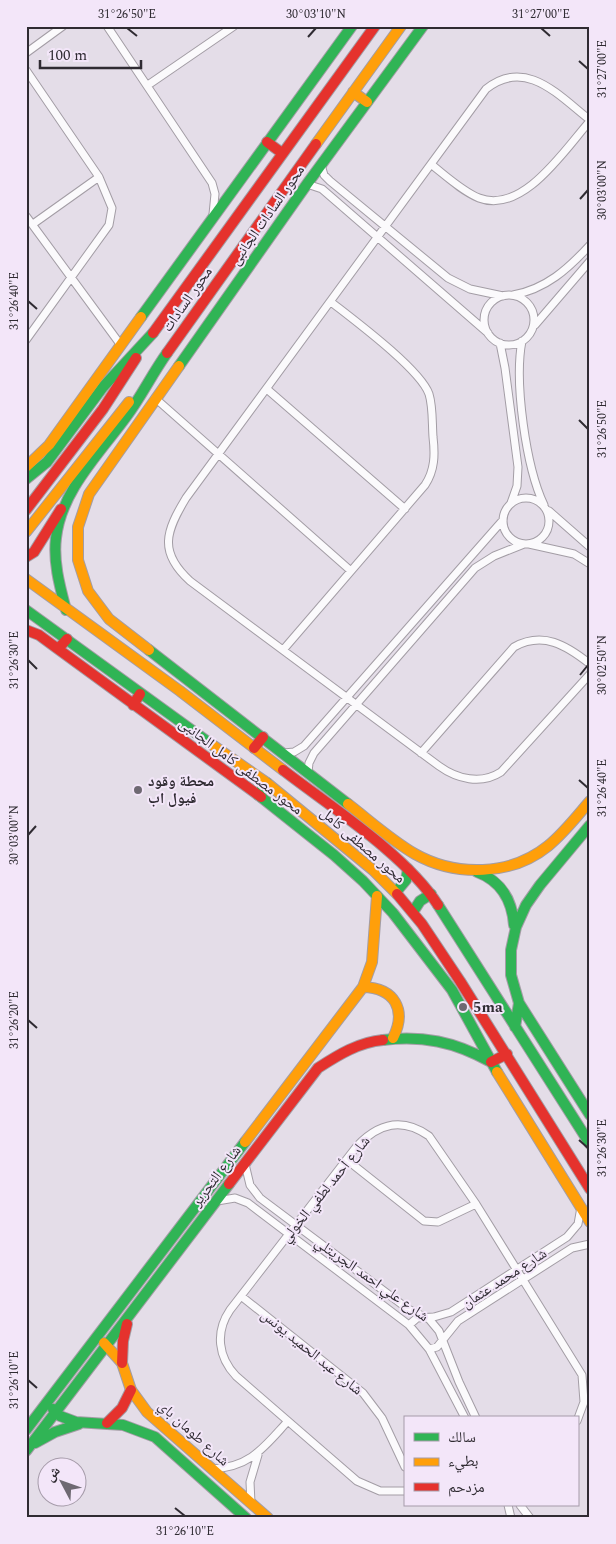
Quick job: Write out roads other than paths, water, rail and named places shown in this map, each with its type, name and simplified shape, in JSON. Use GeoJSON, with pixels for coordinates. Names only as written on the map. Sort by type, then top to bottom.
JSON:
{"type":"FeatureCollection","features":[{"type":"Feature","properties":{"kind":"street"},"geometry":{"type":"LineString","coordinates":[[26,53],[63,26]]}},
{"type":"Feature","properties":{"kind":"street"},"geometry":{"type":"LineString","coordinates":[[107,26],[212,183],[215,194],[213,217]]}},
{"type":"Feature","properties":{"kind":"street"},"geometry":{"type":"LineString","coordinates":[[26,467],[49,445],[266,142],[352,26]]}},
{"type":"Feature","properties":{"kind":"street","name":"محور السادات"},"geometry":{"type":"LineString","coordinates":[[26,479],[47,462],[103,387],[152,334],[375,26]]}},
{"type":"Feature","properties":{"kind":"street","name":"محور السادات"},"geometry":{"type":"LineString","coordinates":[[66,610],[58,580],[56,552],[59,524],[65,504],[77,482],[131,410],[151,376],[401,26]]}},
{"type":"Feature","properties":{"kind":"street","name":"محور السادات الجانبى"},"geometry":{"type":"LineString","coordinates":[[263,737],[100,610],[85,589],[78,556],[77,525],[89,494],[155,398],[307,184],[423,26]]}},
{"type":"Feature","properties":{"kind":"street"},"geometry":{"type":"LineString","coordinates":[[148,86],[230,28]]}},
{"type":"Feature","properties":{"kind":"street"},"geometry":{"type":"LineString","coordinates":[[26,70],[99,177],[111,203],[112,214],[109,225],[26,340]]}},
{"type":"Feature","properties":{"kind":"street"},"geometry":{"type":"LineString","coordinates":[[432,165],[464,189],[480,198],[507,199],[517,196],[536,182],[590,121],[538,81],[523,77],[506,78],[492,84],[482,94],[432,165],[384,226],[268,390],[173,519],[167,536],[170,554],[178,568],[190,581],[345,698],[446,771],[459,776],[476,779],[494,776],[506,767],[590,674]]}},
{"type":"Feature","properties":{"kind":"street"},"geometry":{"type":"LineString","coordinates":[[353,92],[367,102]]}},
{"type":"Feature","properties":{"kind":"street"},"geometry":{"type":"LineString","coordinates":[[266,142],[282,153]]}},
{"type":"Feature","properties":{"kind":"street"},"geometry":{"type":"LineString","coordinates":[[321,165],[326,178],[455,283],[470,289],[503,296],[530,291],[546,284],[568,268],[590,245]]}},
{"type":"Feature","properties":{"kind":"street"},"geometry":{"type":"LineString","coordinates":[[32,224],[99,177]]}},
{"type":"Feature","properties":{"kind":"street"},"geometry":{"type":"LineString","coordinates":[[307,184],[322,189],[500,343],[515,344],[522,341],[590,261]]}},
{"type":"Feature","properties":{"kind":"street"},"geometry":{"type":"LineString","coordinates":[[26,216],[120,344]]}},
{"type":"Feature","properties":{"kind":"street"},"geometry":{"type":"LineString","coordinates":[[513,295],[521,298],[530,308],[535,325]]}},
{"type":"Feature","properties":{"kind":"street"},"geometry":{"type":"LineString","coordinates":[[488,333],[485,320],[486,313],[494,302],[503,296]]}},
{"type":"Feature","properties":{"kind":"street"},"geometry":{"type":"LineString","coordinates":[[283,650],[425,485],[433,465],[434,450],[428,393],[408,367],[331,302]]}},
{"type":"Feature","properties":{"kind":"street"},"geometry":{"type":"LineString","coordinates":[[26,510],[103,409],[152,334]]}},
{"type":"Feature","properties":{"kind":"street"},"geometry":{"type":"LineString","coordinates":[[308,772],[309,763],[314,754],[475,568],[494,556],[527,544],[545,534],[550,522],[530,468],[518,367],[522,341]]}},
{"type":"Feature","properties":{"kind":"street"},"geometry":{"type":"LineString","coordinates":[[284,753],[294,752],[304,746],[503,520],[517,486],[518,467],[506,368],[500,343]]}},
{"type":"Feature","properties":{"kind":"street"},"geometry":{"type":"LineString","coordinates":[[26,532],[115,418],[151,376]]}},
{"type":"Feature","properties":{"kind":"street"},"geometry":{"type":"LineString","coordinates":[[268,390],[405,509]]}},
{"type":"Feature","properties":{"kind":"street"},"geometry":{"type":"LineString","coordinates":[[155,398],[220,453],[351,570]]}},
{"type":"Feature","properties":{"kind":"street"},"geometry":{"type":"LineString","coordinates":[[511,503],[528,497],[546,507],[590,547]]}},
{"type":"Feature","properties":{"kind":"street"},"geometry":{"type":"LineString","coordinates":[[26,557],[34,552],[51,521],[65,504]]}},
{"type":"Feature","properties":{"kind":"street"},"geometry":{"type":"LineString","coordinates":[[503,520],[507,533],[511,538],[527,544],[574,554],[590,564]]}},
{"type":"Feature","properties":{"kind":"street","name":"محور مصطفى كامل"},"geometry":{"type":"LineString","coordinates":[[26,579],[66,610],[180,691],[392,854],[408,869],[431,894],[590,1144]]}},
{"type":"Feature","properties":{"kind":"street","name":"محور مصطفى كامل"},"geometry":{"type":"LineString","coordinates":[[26,610],[140,694],[267,783],[373,870],[396,892],[413,912],[507,1054],[590,1189]]}},
{"type":"Feature","properties":{"kind":"street","name":"محور مصطفى كامل الجانبى"},"geometry":{"type":"LineString","coordinates":[[26,630],[38,635],[58,649],[258,795],[334,855],[377,896],[409,932],[438,970],[465,1011],[491,1062],[590,1222]]}},
{"type":"Feature","properties":{"kind":"street"},"geometry":{"type":"LineString","coordinates":[[421,753],[514,647],[521,643],[535,639],[557,642],[590,664]]}},
{"type":"Feature","properties":{"kind":"street"},"geometry":{"type":"LineString","coordinates":[[58,649],[66,640]]}},
{"type":"Feature","properties":{"kind":"street"},"geometry":{"type":"LineString","coordinates":[[133,705],[140,694]]}},
{"type":"Feature","properties":{"kind":"street"},"geometry":{"type":"LineString","coordinates":[[254,748],[263,737],[400,844],[426,860],[489,877],[504,890],[512,907],[514,926],[508,963],[511,984],[519,1003],[590,1114]]}},
{"type":"Feature","properties":{"kind":"street"},"geometry":{"type":"LineString","coordinates":[[258,795],[267,783]]}},
{"type":"Feature","properties":{"kind":"street"},"geometry":{"type":"LineString","coordinates":[[471,871],[497,869],[534,855],[554,841],[590,801]]}},
{"type":"Feature","properties":{"kind":"street"},"geometry":{"type":"LineString","coordinates":[[514,926],[531,897],[590,825]]}},
{"type":"Feature","properties":{"kind":"street"},"geometry":{"type":"LineString","coordinates":[[396,892],[406,880],[408,869]]}},
{"type":"Feature","properties":{"kind":"street"},"geometry":{"type":"LineString","coordinates":[[413,912],[420,902],[431,894]]}},
{"type":"Feature","properties":{"kind":"street","name":"شارع التحرير"},"geometry":{"type":"LineString","coordinates":[[26,1430],[363,988],[372,962],[377,896]]}},
{"type":"Feature","properties":{"kind":"street"},"geometry":{"type":"LineString","coordinates":[[363,988],[376,987],[394,998],[400,1018],[393,1038]]}},
{"type":"Feature","properties":{"kind":"street"},"geometry":{"type":"LineString","coordinates":[[515,1027],[519,1003]]}},
{"type":"Feature","properties":{"kind":"street","name":"شارع التحرير"},"geometry":{"type":"LineString","coordinates":[[28,1448],[318,1068],[354,1046],[393,1038],[422,1039],[450,1044],[477,1053],[491,1062]]}},
{"type":"Feature","properties":{"kind":"street"},"geometry":{"type":"LineString","coordinates":[[491,1062],[507,1054]]}},
{"type":"Feature","properties":{"kind":"street","name":"شارع أحمد لطفي الخولي"},"geometry":{"type":"LineString","coordinates":[[404,1491],[385,1492],[366,1486],[236,1376],[223,1355],[220,1339],[223,1324],[241,1296],[346,1160],[373,1131],[391,1125],[411,1126],[429,1136],[476,1204],[582,1374],[584,1402],[578,1418]]}},
{"type":"Feature","properties":{"kind":"street"},"geometry":{"type":"LineString","coordinates":[[346,1160],[424,1221],[438,1222],[476,1204]]}},
{"type":"Feature","properties":{"kind":"street","name":"شارع علي احمد الجريتلي"},"geometry":{"type":"LineString","coordinates":[[246,1161],[247,1178],[254,1192],[408,1308],[425,1317],[436,1326],[475,1416]]}},
{"type":"Feature","properties":{"kind":"street","name":"شارع علي احمد الجريتلي"},"geometry":{"type":"LineString","coordinates":[[215,1202],[228,1198],[242,1200],[409,1326],[429,1349],[464,1416]]}},
{"type":"Feature","properties":{"kind":"street","name":"شارع محمد عثمان"},"geometry":{"type":"LineString","coordinates":[[409,1326],[414,1319],[451,1312],[573,1231],[580,1216],[581,1207]]}},
{"type":"Feature","properties":{"kind":"street","name":"شارع محمد عثمان"},"geometry":{"type":"LineString","coordinates":[[429,1349],[437,1347],[458,1321],[572,1248],[590,1244]]}},
{"type":"Feature","properties":{"kind":"street","name":"شارع عبد الحميد يونس"},"geometry":{"type":"LineString","coordinates":[[241,1296],[364,1393],[382,1418],[404,1465]]}},
{"type":"Feature","properties":{"kind":"street"},"geometry":{"type":"LineString","coordinates":[[122,1363],[123,1341],[129,1317]]}},
{"type":"Feature","properties":{"kind":"street","name":"شارع طومان باي"},"geometry":{"type":"LineString","coordinates":[[97,1337],[108,1345],[122,1363],[131,1390],[156,1421],[268,1518]]}},
{"type":"Feature","properties":{"kind":"street"},"geometry":{"type":"LineString","coordinates":[[107,1423],[122,1408],[131,1390]]}},
{"type":"Feature","properties":{"kind":"street","name":"شارع طومان باي"},"geometry":{"type":"LineString","coordinates":[[47,1403],[56,1413],[80,1424],[107,1423],[132,1427],[155,1437],[246,1518]]}},
{"type":"Feature","properties":{"kind":"street"},"geometry":{"type":"LineString","coordinates":[[212,1469],[243,1463],[260,1452],[288,1421]]}},
{"type":"Feature","properties":{"kind":"street"},"geometry":{"type":"LineString","coordinates":[[28,1448],[55,1432],[80,1424]]}},
{"type":"Feature","properties":{"kind":"street"},"geometry":{"type":"LineString","coordinates":[[252,1503],[250,1482],[253,1466],[260,1452]]}},
{"type":"Feature","properties":{"kind":"street"},"geometry":{"type":"LineString","coordinates":[[521,1506],[530,1518]]}},
{"type":"Feature","properties":{"kind":"place","name":"محطة وقود فيول اب"},"geometry":{"type":"Point","coordinates":[138,790]}},
{"type":"Feature","properties":{"kind":"place","name":"5ma"},"geometry":{"type":"Point","coordinates":[463,1007]}}]}
